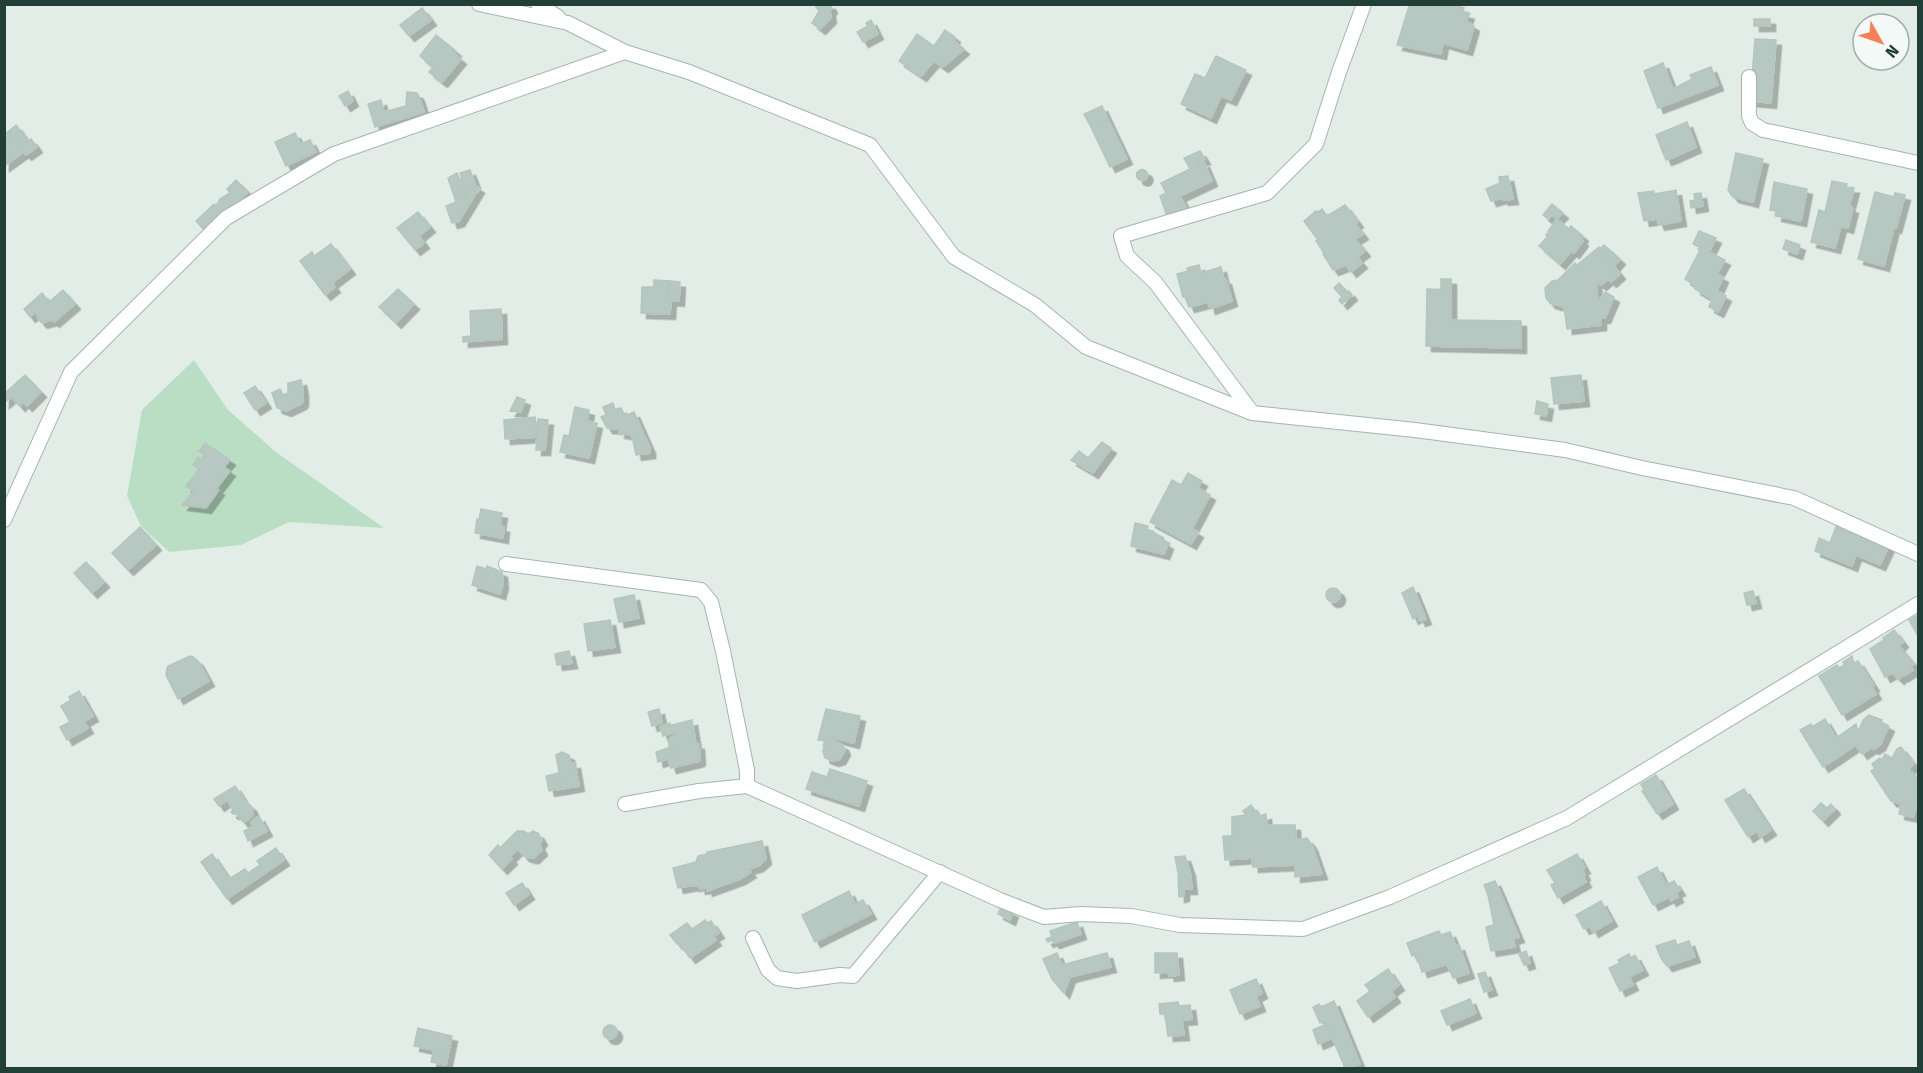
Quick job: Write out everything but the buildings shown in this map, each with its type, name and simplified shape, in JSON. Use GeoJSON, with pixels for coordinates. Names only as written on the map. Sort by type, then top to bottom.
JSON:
{"type":"FeatureCollection","features":[{"type":"Feature","properties":{"kind":"street"},"geometry":{"type":"LineString","coordinates":[[479,4],[568,23]]}},
{"type":"Feature","properties":{"kind":"street"},"geometry":{"type":"LineString","coordinates":[[538,4],[568,23],[625,52],[688,72],[870,145],[954,257],[1035,305],[1086,347],[1252,413],[1415,430],[1565,450],[1642,468],[1794,498],[1918,554]]}},
{"type":"Feature","properties":{"kind":"street"},"geometry":{"type":"LineString","coordinates":[[1252,413],[1155,282],[1127,255],[1121,236],[1267,193],[1316,144],[1364,4]]}},
{"type":"Feature","properties":{"kind":"street"},"geometry":{"type":"LineString","coordinates":[[4,520],[71,372],[226,218],[334,154],[625,52]]}},
{"type":"Feature","properties":{"kind":"street"},"geometry":{"type":"LineString","coordinates":[[1749,76],[1749,116],[1752,123],[1763,130],[1918,163]]}},
{"type":"Feature","properties":{"kind":"street"},"geometry":{"type":"LineString","coordinates":[[506,564],[701,591],[711,602],[723,651],[747,770],[747,786]]}},
{"type":"Feature","properties":{"kind":"street"},"geometry":{"type":"LineString","coordinates":[[625,804],[699,791],[747,786],[1000,900],[1044,917],[1082,914],[1131,916],[1180,925],[1303,929],[1390,897],[1567,818],[1918,604]]}},
{"type":"Feature","properties":{"kind":"street"},"geometry":{"type":"LineString","coordinates":[[753,938],[768,970],[777,978],[797,981],[840,975],[853,976],[940,872]]}},
{"type":"Feature","properties":{"kind":"green space"},"geometry":{"type":"Polygon","coordinates":[[[194,360],[228,410],[276,452],[384,528],[289,522],[241,545],[169,552],[141,526],[127,496],[142,410],[194,360]]]}}]}
